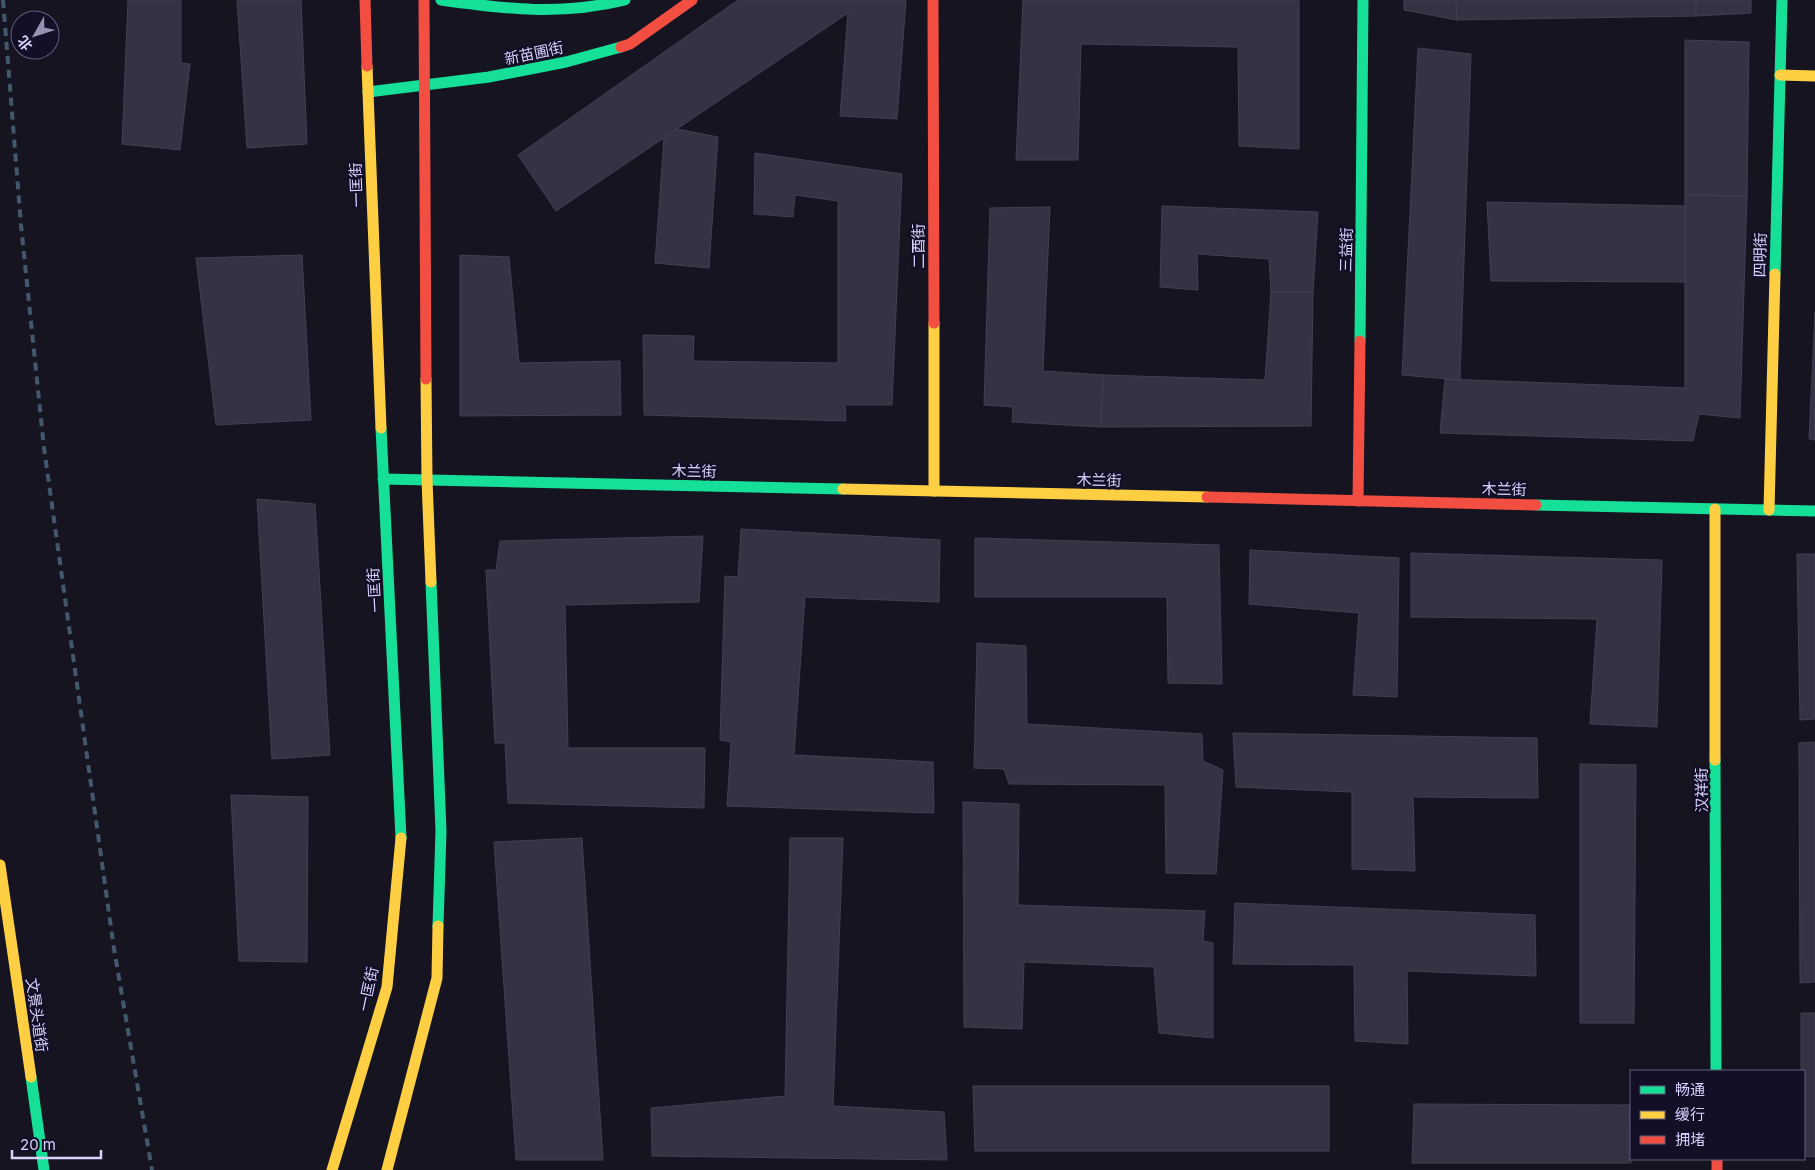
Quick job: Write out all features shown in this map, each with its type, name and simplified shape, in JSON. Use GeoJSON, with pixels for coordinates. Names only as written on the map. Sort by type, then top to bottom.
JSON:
{"type":"FeatureCollection","features":[{"type":"Feature","properties":{"kind":"street","name":"一匡街"},"geometry":{"type":"LineString","coordinates":[[332,1170],[387,987],[400,832],[383,478],[365,0]]}},
{"type":"Feature","properties":{"kind":"street"},"geometry":{"type":"LineString","coordinates":[[387,1170],[437,978],[441,831],[428,480],[424,0]]}},
{"type":"Feature","properties":{"kind":"street"},"geometry":{"type":"LineString","coordinates":[[441,0],[522,10],[559,11],[580,10],[625,0]]}},
{"type":"Feature","properties":{"kind":"street","name":"新苗圃街"},"geometry":{"type":"LineString","coordinates":[[368,92],[489,77],[556,64],[630,44],[692,0]]}},
{"type":"Feature","properties":{"kind":"street","name":"二酉街"},"geometry":{"type":"LineString","coordinates":[[933,0],[934,491]]}},
{"type":"Feature","properties":{"kind":"street","name":"三益街"},"geometry":{"type":"LineString","coordinates":[[1358,501],[1363,0]]}},
{"type":"Feature","properties":{"kind":"street","name":"四明街"},"geometry":{"type":"LineString","coordinates":[[1769,510],[1782,0]]}},
{"type":"Feature","properties":{"kind":"street"},"geometry":{"type":"LineString","coordinates":[[1780,75],[1815,76]]}},
{"type":"Feature","properties":{"kind":"street","name":"木兰街"},"geometry":{"type":"LineString","coordinates":[[383,478],[1815,511]]}},
{"type":"Feature","properties":{"kind":"street","name":"汉祥街"},"geometry":{"type":"LineString","coordinates":[[1715,509],[1716,1070]]}},
{"type":"Feature","properties":{"kind":"street","name":"文景头道街"},"geometry":{"type":"LineString","coordinates":[[0,865],[44,1170]]}},
{"type":"Feature","properties":{"kind":"building"},"geometry":{"type":"Polygon","coordinates":[[[128,0],[181,0],[181,63],[190,64],[180,150],[122,144],[128,0]]]}},
{"type":"Feature","properties":{"kind":"building"},"geometry":{"type":"Polygon","coordinates":[[[237,0],[301,0],[307,144],[247,148],[237,0]]]}},
{"type":"Feature","properties":{"kind":"building"},"geometry":{"type":"Polygon","coordinates":[[[738,0],[906,0],[897,119],[840,116],[848,13],[556,211],[518,155],[738,0]]]}},
{"type":"Feature","properties":{"kind":"building"},"geometry":{"type":"Polygon","coordinates":[[[1023,0],[1299,0],[1299,149],[1239,146],[1238,47],[1081,44],[1078,160],[1016,160],[1023,0]]]}},
{"type":"Feature","properties":{"kind":"building"},"geometry":{"type":"Polygon","coordinates":[[[1404,0],[1456,0],[1457,20],[1404,10],[1404,0]]]}},
{"type":"Feature","properties":{"kind":"building"},"geometry":{"type":"Polygon","coordinates":[[[1456,0],[1696,0],[1696,16],[1457,20],[1456,0]]]}},
{"type":"Feature","properties":{"kind":"building"},"geometry":{"type":"Polygon","coordinates":[[[1696,0],[1751,0],[1751,13],[1696,16],[1696,0]]]}},
{"type":"Feature","properties":{"kind":"building"},"geometry":{"type":"Polygon","coordinates":[[[1685,40],[1749,42],[1747,196],[1685,195],[1685,40]]]}},
{"type":"Feature","properties":{"kind":"building"},"geometry":{"type":"Polygon","coordinates":[[[1418,48],[1471,54],[1460,380],[1402,375],[1418,48]]]}},
{"type":"Feature","properties":{"kind":"building"},"geometry":{"type":"Polygon","coordinates":[[[677,129],[718,137],[709,268],[655,263],[664,138],[677,129]]]}},
{"type":"Feature","properties":{"kind":"building"},"geometry":{"type":"Polygon","coordinates":[[[755,153],[902,174],[892,405],[845,405],[846,421],[644,415],[643,335],[694,336],[693,361],[838,363],[838,201],[795,195],[793,217],[754,214],[755,153]]]}},
{"type":"Feature","properties":{"kind":"building"},"geometry":{"type":"Polygon","coordinates":[[[1685,195],[1747,196],[1740,418],[1699,414],[1693,441],[1440,433],[1445,379],[1685,388],[1685,195]]]}},
{"type":"Feature","properties":{"kind":"building"},"geometry":{"type":"Polygon","coordinates":[[[1487,202],[1685,206],[1685,282],[1491,281],[1487,202]]]}},
{"type":"Feature","properties":{"kind":"building"},"geometry":{"type":"Polygon","coordinates":[[[1162,206],[1318,212],[1313,292],[1271,292],[1269,259],[1197,254],[1198,290],[1160,287],[1162,206]]]}},
{"type":"Feature","properties":{"kind":"building"},"geometry":{"type":"Polygon","coordinates":[[[1050,207],[1043,371],[1103,375],[1101,427],[1012,422],[1013,407],[984,405],[990,208],[1050,207]]]}},
{"type":"Feature","properties":{"kind":"building"},"geometry":{"type":"Polygon","coordinates":[[[302,255],[311,420],[216,425],[196,258],[302,255]]]}},
{"type":"Feature","properties":{"kind":"building"},"geometry":{"type":"Polygon","coordinates":[[[460,255],[509,257],[519,363],[620,361],[621,415],[460,416],[460,255]]]}},
{"type":"Feature","properties":{"kind":"building"},"geometry":{"type":"Polygon","coordinates":[[[1271,292],[1313,292],[1311,426],[1101,427],[1103,375],[1265,380],[1271,292]]]}},
{"type":"Feature","properties":{"kind":"building"},"geometry":{"type":"Polygon","coordinates":[[[1815,312],[1815,440],[1809,439],[1815,312]]]}},
{"type":"Feature","properties":{"kind":"building"},"geometry":{"type":"Polygon","coordinates":[[[257,499],[315,504],[330,755],[272,759],[257,499]]]}},
{"type":"Feature","properties":{"kind":"building"},"geometry":{"type":"Polygon","coordinates":[[[741,529],[940,540],[939,602],[805,597],[794,755],[933,762],[934,813],[727,806],[731,742],[720,740],[725,576],[738,577],[741,529]]]}},
{"type":"Feature","properties":{"kind":"building"},"geometry":{"type":"Polygon","coordinates":[[[703,536],[699,602],[565,605],[568,748],[705,748],[704,808],[508,803],[505,743],[495,743],[486,570],[496,570],[500,541],[703,536]]]}},
{"type":"Feature","properties":{"kind":"building"},"geometry":{"type":"Polygon","coordinates":[[[975,538],[1219,545],[1222,684],[1168,683],[1167,597],[975,597],[975,538]]]}},
{"type":"Feature","properties":{"kind":"building"},"geometry":{"type":"Polygon","coordinates":[[[1250,550],[1399,558],[1397,697],[1353,695],[1359,613],[1249,604],[1250,550]]]}},
{"type":"Feature","properties":{"kind":"building"},"geometry":{"type":"Polygon","coordinates":[[[1411,553],[1662,560],[1657,727],[1590,724],[1597,619],[1411,617],[1411,553]]]}},
{"type":"Feature","properties":{"kind":"building"},"geometry":{"type":"Polygon","coordinates":[[[1797,554],[1815,554],[1815,719],[1800,720],[1797,554]]]}},
{"type":"Feature","properties":{"kind":"building"},"geometry":{"type":"Polygon","coordinates":[[[977,643],[1026,646],[1027,724],[1202,734],[1203,761],[1223,770],[1216,874],[1166,873],[1165,785],[1009,784],[1004,769],[974,768],[977,643]]]}},
{"type":"Feature","properties":{"kind":"building"},"geometry":{"type":"Polygon","coordinates":[[[1233,733],[1537,738],[1538,798],[1413,797],[1415,871],[1352,869],[1352,792],[1236,787],[1233,733]]]}},
{"type":"Feature","properties":{"kind":"building"},"geometry":{"type":"Polygon","coordinates":[[[1815,742],[1815,982],[1800,983],[1799,743],[1815,742]]]}},
{"type":"Feature","properties":{"kind":"building"},"geometry":{"type":"Polygon","coordinates":[[[1580,764],[1636,765],[1634,1023],[1580,1023],[1580,764]]]}},
{"type":"Feature","properties":{"kind":"building"},"geometry":{"type":"Polygon","coordinates":[[[231,795],[308,797],[307,962],[239,961],[231,795]]]}},
{"type":"Feature","properties":{"kind":"building"},"geometry":{"type":"Polygon","coordinates":[[[963,802],[1019,804],[1018,905],[1205,911],[1203,941],[1213,943],[1213,1038],[1159,1033],[1154,967],[1024,962],[1022,1029],[964,1027],[963,802]]]}},
{"type":"Feature","properties":{"kind":"building"},"geometry":{"type":"Polygon","coordinates":[[[582,838],[603,1160],[516,1160],[494,842],[582,838]]]}},
{"type":"Feature","properties":{"kind":"building"},"geometry":{"type":"Polygon","coordinates":[[[790,838],[843,838],[833,1106],[944,1112],[947,1160],[652,1156],[651,1108],[785,1096],[790,838]]]}},
{"type":"Feature","properties":{"kind":"building"},"geometry":{"type":"Polygon","coordinates":[[[1235,903],[1535,915],[1536,976],[1407,971],[1408,1044],[1355,1041],[1354,965],[1233,964],[1235,903]]]}},
{"type":"Feature","properties":{"kind":"building"},"geometry":{"type":"Polygon","coordinates":[[[1801,1013],[1815,1013],[1815,1157],[1805,1156],[1805,1070],[1801,1070],[1801,1013]]]}},
{"type":"Feature","properties":{"kind":"building"},"geometry":{"type":"Polygon","coordinates":[[[973,1086],[1329,1086],[1329,1151],[975,1151],[973,1086]]]}},
{"type":"Feature","properties":{"kind":"building"},"geometry":{"type":"Polygon","coordinates":[[[1414,1104],[1630,1105],[1631,1163],[1412,1163],[1414,1104]]]}},
{"type":"Feature","properties":{"kind":"railway"},"geometry":{"type":"LineString","coordinates":[[3,0],[21,225],[44,448],[114,949],[152,1170]]}},
{"type":"Feature","properties":{"kind":"traffic: fast"},"geometry":{"type":"LineString","coordinates":[[441,0],[533,9],[578,8],[625,0]]}},
{"type":"Feature","properties":{"kind":"traffic: fast"},"geometry":{"type":"LineString","coordinates":[[1360,341],[1363,0]]}},
{"type":"Feature","properties":{"kind":"traffic: fast"},"geometry":{"type":"LineString","coordinates":[[1775,274],[1782,0]]}},
{"type":"Feature","properties":{"kind":"traffic: fast"},"geometry":{"type":"LineString","coordinates":[[368,92],[489,77],[566,62],[621,47]]}},
{"type":"Feature","properties":{"kind":"traffic: fast"},"geometry":{"type":"LineString","coordinates":[[381,428],[401,838]]}},
{"type":"Feature","properties":{"kind":"traffic: fast"},"geometry":{"type":"LineString","coordinates":[[383,479],[843,489]]}},
{"type":"Feature","properties":{"kind":"traffic: fast"},"geometry":{"type":"LineString","coordinates":[[1536,505],[1815,511]]}},
{"type":"Feature","properties":{"kind":"traffic: fast"},"geometry":{"type":"LineString","coordinates":[[431,582],[441,831],[438,926]]}},
{"type":"Feature","properties":{"kind":"traffic: fast"},"geometry":{"type":"LineString","coordinates":[[1715,760],[1716,1070]]}},
{"type":"Feature","properties":{"kind":"traffic: fast"},"geometry":{"type":"LineString","coordinates":[[31,1077],[44,1170]]}},
{"type":"Feature","properties":{"kind":"traffic: slow"},"geometry":{"type":"LineString","coordinates":[[367,66],[381,428]]}},
{"type":"Feature","properties":{"kind":"traffic: slow"},"geometry":{"type":"LineString","coordinates":[[1780,75],[1815,76]]}},
{"type":"Feature","properties":{"kind":"traffic: slow"},"geometry":{"type":"LineString","coordinates":[[1769,510],[1775,274]]}},
{"type":"Feature","properties":{"kind":"traffic: slow"},"geometry":{"type":"LineString","coordinates":[[934,323],[934,491]]}},
{"type":"Feature","properties":{"kind":"traffic: slow"},"geometry":{"type":"LineString","coordinates":[[426,379],[431,582]]}},
{"type":"Feature","properties":{"kind":"traffic: slow"},"geometry":{"type":"LineString","coordinates":[[843,489],[1207,497]]}},
{"type":"Feature","properties":{"kind":"traffic: slow"},"geometry":{"type":"LineString","coordinates":[[1715,509],[1715,760]]}},
{"type":"Feature","properties":{"kind":"traffic: slow"},"geometry":{"type":"LineString","coordinates":[[332,1170],[387,987],[401,838]]}},
{"type":"Feature","properties":{"kind":"traffic: slow"},"geometry":{"type":"LineString","coordinates":[[0,865],[31,1077]]}},
{"type":"Feature","properties":{"kind":"traffic: slow"},"geometry":{"type":"LineString","coordinates":[[387,1170],[437,978],[438,926]]}},
{"type":"Feature","properties":{"kind":"traffic: jam"},"geometry":{"type":"LineString","coordinates":[[365,0],[367,66]]}},
{"type":"Feature","properties":{"kind":"traffic: jam"},"geometry":{"type":"LineString","coordinates":[[424,0],[426,379]]}},
{"type":"Feature","properties":{"kind":"traffic: jam"},"geometry":{"type":"LineString","coordinates":[[621,47],[630,44],[692,0]]}},
{"type":"Feature","properties":{"kind":"traffic: jam"},"geometry":{"type":"LineString","coordinates":[[933,0],[934,323]]}},
{"type":"Feature","properties":{"kind":"traffic: jam"},"geometry":{"type":"LineString","coordinates":[[1358,501],[1360,341]]}},
{"type":"Feature","properties":{"kind":"traffic: jam"},"geometry":{"type":"LineString","coordinates":[[1207,497],[1536,505]]}},
{"type":"Feature","properties":{"kind":"traffic: jam"},"geometry":{"type":"LineString","coordinates":[[1717,1160],[1717,1170]]}}]}
